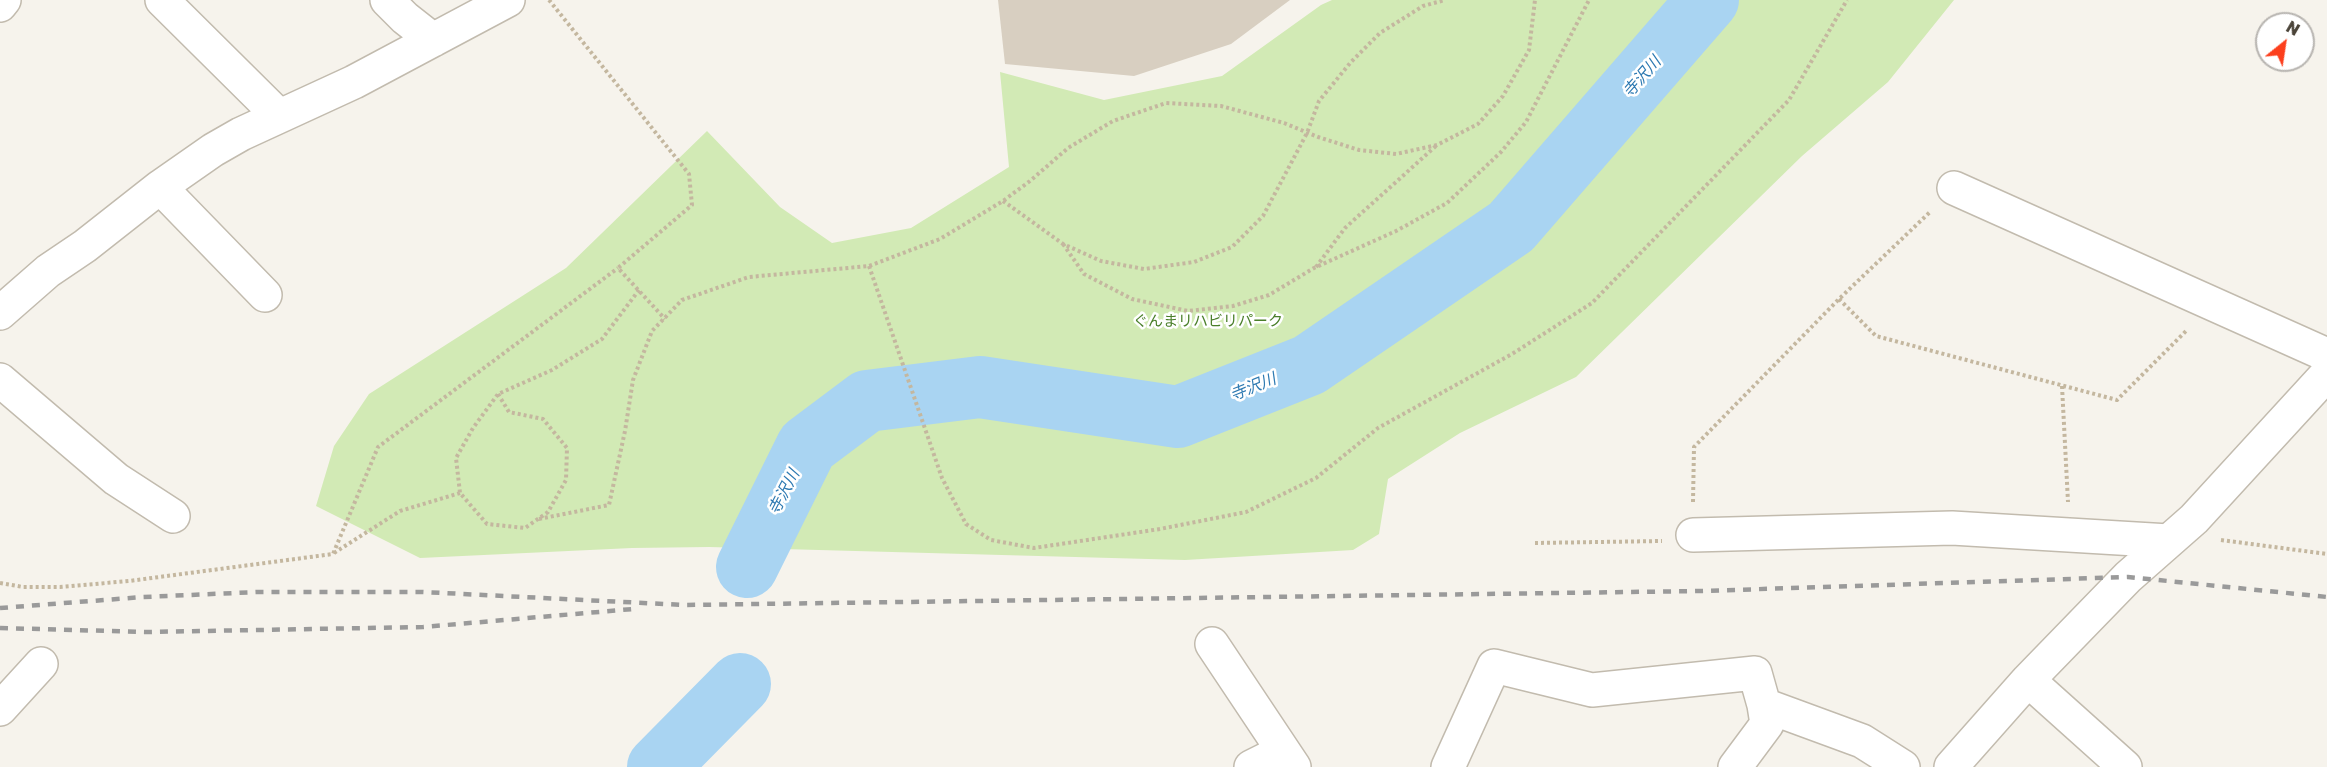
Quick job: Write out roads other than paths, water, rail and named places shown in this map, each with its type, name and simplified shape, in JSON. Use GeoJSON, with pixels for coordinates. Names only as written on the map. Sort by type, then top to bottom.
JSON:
{"type":"FeatureCollection","features":[{"type":"Feature","properties":{"kind":"street"},"geometry":{"type":"LineString","coordinates":[[0,5],[4,0]]}},
{"type":"Feature","properties":{"kind":"street"},"geometry":{"type":"LineString","coordinates":[[162,0],[279,116]]}},
{"type":"Feature","properties":{"kind":"street"},"geometry":{"type":"LineString","coordinates":[[387,0],[433,40]]}},
{"type":"Feature","properties":{"kind":"street"},"geometry":{"type":"LineString","coordinates":[[0,313],[31,285],[160,187],[222,145],[354,82],[508,0]]}},
{"type":"Feature","properties":{"kind":"street"},"geometry":{"type":"LineString","coordinates":[[160,187],[265,295]]}},
{"type":"Feature","properties":{"kind":"street"},"geometry":{"type":"LineString","coordinates":[[1954,188],[2327,355]]}},
{"type":"Feature","properties":{"kind":"street"},"geometry":{"type":"LineString","coordinates":[[1951,767],[2028,680],[2128,577],[2194,519],[2327,374]]}},
{"type":"Feature","properties":{"kind":"street"},"geometry":{"type":"LineString","coordinates":[[0,380],[116,478],[173,516]]}},
{"type":"Feature","properties":{"kind":"street"},"geometry":{"type":"LineString","coordinates":[[1693,535],[1952,528],[2173,538]]}},
{"type":"Feature","properties":{"kind":"street"},"geometry":{"type":"LineString","coordinates":[[1212,644],[1289,759],[1251,767]]}},
{"type":"Feature","properties":{"kind":"street"},"geometry":{"type":"LineString","coordinates":[[0,709],[41,664]]}},
{"type":"Feature","properties":{"kind":"street"},"geometry":{"type":"LineString","coordinates":[[1448,767],[1494,666],[1592,690],[1755,672],[1767,723],[1735,767]]}},
{"type":"Feature","properties":{"kind":"street"},"geometry":{"type":"LineString","coordinates":[[2028,680],[2125,767]]}},
{"type":"Feature","properties":{"kind":"street"},"geometry":{"type":"LineString","coordinates":[[1764,705],[1862,741],[1903,767]]}},
{"type":"Feature","properties":{"kind":"waterway","name":"寺沢川"},"geometry":{"type":"LineString","coordinates":[[747,567],[807,446],[867,401],[980,387],[1178,417],[1309,365],[1511,227],[1708,0]]}},
{"type":"Feature","properties":{"kind":"waterway","name":"寺沢川"},"geometry":{"type":"LineString","coordinates":[[658,767],[740,684]]}},
{"type":"Feature","properties":{"kind":"railway"},"geometry":{"type":"LineString","coordinates":[[0,608],[143,597],[258,592],[423,592],[684,605],[1702,591],[2128,577],[2327,597]]}},
{"type":"Feature","properties":{"kind":"railway"},"geometry":{"type":"LineString","coordinates":[[0,628],[147,632],[423,627],[633,609]]}},
{"type":"Feature","properties":{"kind":"park label","name":"ぐんまリハビリパーク"},"geometry":{"type":"Point","coordinates":[1208,321]}}]}
